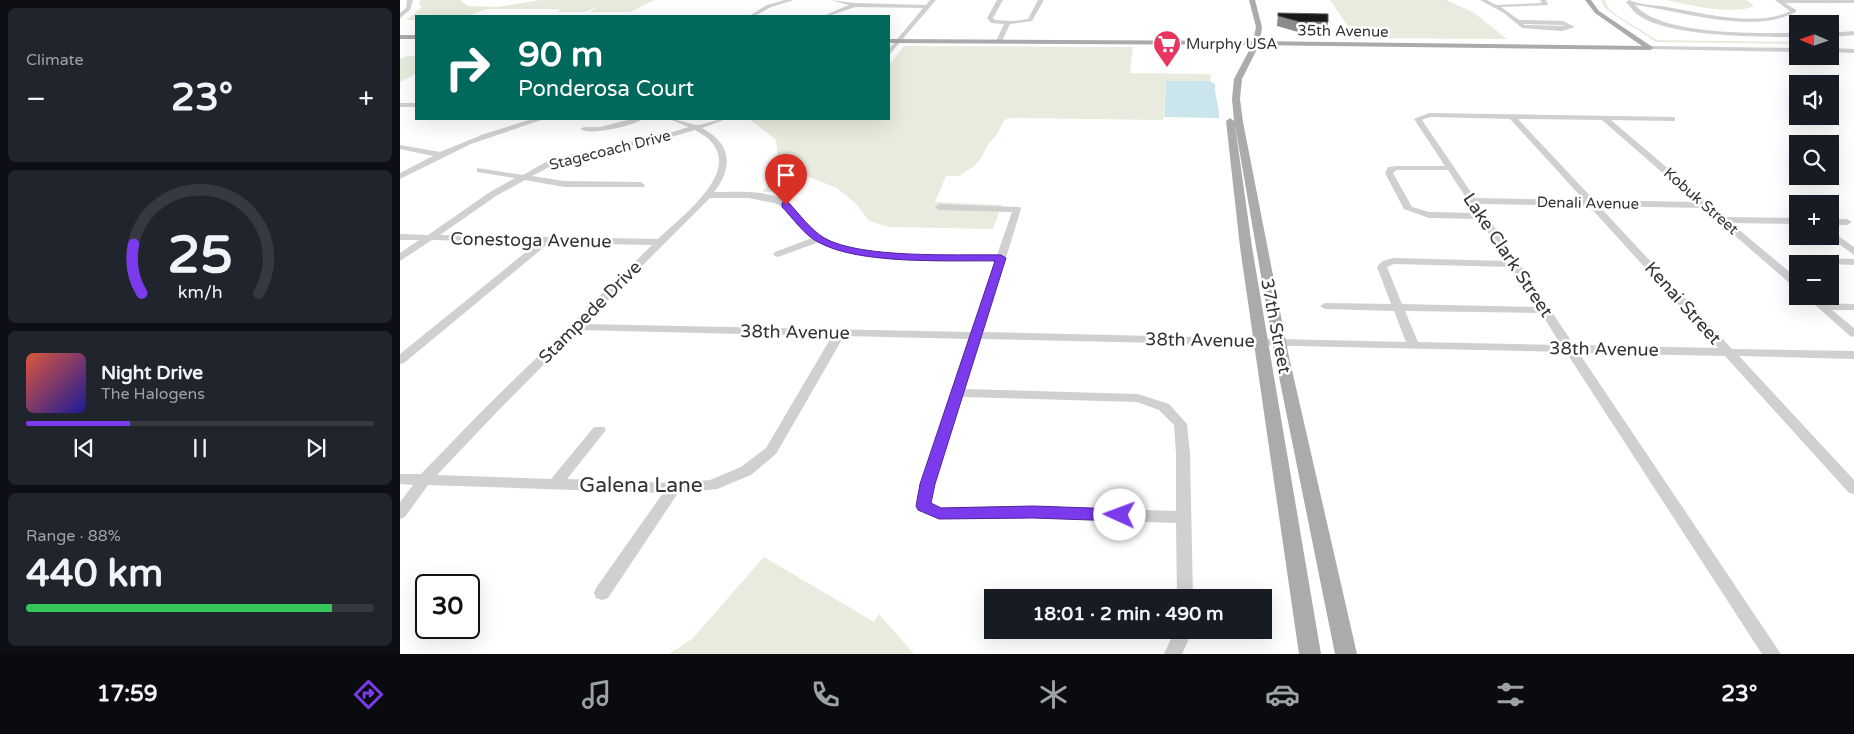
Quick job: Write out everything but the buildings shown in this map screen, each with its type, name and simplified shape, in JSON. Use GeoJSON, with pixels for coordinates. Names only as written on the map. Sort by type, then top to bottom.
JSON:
{"type":"FeatureCollection","features":[{"type":"Feature","properties":{"kind":"main road","name":"37th Street"},"geometry":{"type":"LineString","coordinates":[[1252,0],[1259,27],[1238,79],[1236,99],[1270,341],[1310,654]]}},
{"type":"Feature","properties":{"kind":"main road"},"geometry":{"type":"LineString","coordinates":[[1588,0],[1597,12],[1650,48]]}},
{"type":"Feature","properties":{"kind":"main road","name":"37th Street"},"geometry":{"type":"LineString","coordinates":[[1246,9],[1253,43],[1230,78],[1228,99],[1240,209],[1346,654]]}},
{"type":"Feature","properties":{"kind":"main road"},"geometry":{"type":"LineString","coordinates":[[400,37],[415,38]]}},
{"type":"Feature","properties":{"kind":"main road","name":"35th Avenue"},"geometry":{"type":"LineString","coordinates":[[890,41],[1650,48]]}},
{"type":"Feature","properties":{"kind":"street"},"geometry":{"type":"LineString","coordinates":[[400,16],[408,9],[410,0]]}},
{"type":"Feature","properties":{"kind":"street"},"geometry":{"type":"LineString","coordinates":[[754,15],[772,5],[791,0]]}},
{"type":"Feature","properties":{"kind":"street"},"geometry":{"type":"LineString","coordinates":[[833,0],[854,5],[928,7]]}},
{"type":"Feature","properties":{"kind":"street"},"geometry":{"type":"LineString","coordinates":[[890,52],[933,0]]}},
{"type":"Feature","properties":{"kind":"street"},"geometry":{"type":"LineString","coordinates":[[1000,0],[990,18],[993,22],[1007,24],[1030,20],[1041,0]]}},
{"type":"Feature","properties":{"kind":"street"},"geometry":{"type":"LineString","coordinates":[[1483,0],[1497,6],[1520,25],[1528,28],[1572,27],[1563,23],[1518,22]]}},
{"type":"Feature","properties":{"kind":"street"},"geometry":{"type":"LineString","coordinates":[[1497,6],[1546,4],[1543,0]]}},
{"type":"Feature","properties":{"kind":"street"},"geometry":{"type":"LineString","coordinates":[[1629,1],[1716,17],[1763,19],[1790,15],[1794,11],[1779,0]]}},
{"type":"Feature","properties":{"kind":"street"},"geometry":{"type":"LineString","coordinates":[[1779,0],[1854,2]]}},
{"type":"Feature","properties":{"kind":"street"},"geometry":{"type":"LineString","coordinates":[[1629,1],[1638,12],[1650,18],[1683,28],[1729,34],[1789,35]]}},
{"type":"Feature","properties":{"kind":"street"},"geometry":{"type":"LineString","coordinates":[[828,15],[854,5]]}},
{"type":"Feature","properties":{"kind":"street"},"geometry":{"type":"LineString","coordinates":[[999,41],[1007,24]]}},
{"type":"Feature","properties":{"kind":"street"},"geometry":{"type":"LineString","coordinates":[[1673,32],[1683,28]]}},
{"type":"Feature","properties":{"kind":"street"},"geometry":{"type":"LineString","coordinates":[[1839,34],[1854,32]]}},
{"type":"Feature","properties":{"kind":"street","name":"35th Avenue"},"geometry":{"type":"LineString","coordinates":[[1650,48],[1789,50]]}},
{"type":"Feature","properties":{"kind":"street"},"geometry":{"type":"LineString","coordinates":[[1839,50],[1854,50]]}},
{"type":"Feature","properties":{"kind":"street"},"geometry":{"type":"LineString","coordinates":[[400,105],[415,105]]}},
{"type":"Feature","properties":{"kind":"street","name":"Lake Clark Street"},"geometry":{"type":"LineString","coordinates":[[1672,119],[1429,115],[1418,119],[1772,654]]}},
{"type":"Feature","properties":{"kind":"street","name":"Kenai Street"},"geometry":{"type":"LineString","coordinates":[[1512,116],[1854,490]]}},
{"type":"Feature","properties":{"kind":"street","name":"Kobuk Street"},"geometry":{"type":"LineString","coordinates":[[1604,118],[1789,277]]}},
{"type":"Feature","properties":{"kind":"street"},"geometry":{"type":"LineString","coordinates":[[400,176],[441,155],[537,120]]}},
{"type":"Feature","properties":{"kind":"street"},"geometry":{"type":"LineString","coordinates":[[584,129],[600,129],[635,120]]}},
{"type":"Feature","properties":{"kind":"street","name":"Stampede Drive"},"geometry":{"type":"LineString","coordinates":[[400,512],[424,480],[489,412],[708,195],[721,177],[724,159],[721,147],[697,127],[675,120]]}},
{"type":"Feature","properties":{"kind":"street","name":"Stagecoach Drive"},"geometry":{"type":"LineString","coordinates":[[400,258],[494,194],[523,176],[554,162],[668,136],[720,120]]}},
{"type":"Feature","properties":{"kind":"street"},"geometry":{"type":"LineString","coordinates":[[400,148],[441,155]]}},
{"type":"Feature","properties":{"kind":"street"},"geometry":{"type":"LineString","coordinates":[[1450,168],[1397,168],[1391,169],[1388,173],[1408,209],[1429,215],[1481,216]]}},
{"type":"Feature","properties":{"kind":"street"},"geometry":{"type":"LineString","coordinates":[[480,170],[564,184],[641,185]]}},
{"type":"Feature","properties":{"kind":"street"},"geometry":{"type":"LineString","coordinates":[[708,195],[764,197],[779,201],[786,205],[819,239],[844,250],[870,254],[1001,258]]}},
{"type":"Feature","properties":{"kind":"street","name":"Denali Avenue"},"geometry":{"type":"LineString","coordinates":[[1471,201],[1705,204]]}},
{"type":"Feature","properties":{"kind":"street"},"geometry":{"type":"LineString","coordinates":[[939,207],[1017,208],[928,484],[923,506],[939,514],[1033,512],[1184,517]]}},
{"type":"Feature","properties":{"kind":"street"},"geometry":{"type":"LineString","coordinates":[[1722,220],[1789,221]]}},
{"type":"Feature","properties":{"kind":"street"},"geometry":{"type":"LineString","coordinates":[[1839,222],[1847,222]]}},
{"type":"Feature","properties":{"kind":"street","name":"Conestoga Avenue"},"geometry":{"type":"LineString","coordinates":[[400,237],[661,242]]}},
{"type":"Feature","properties":{"kind":"street"},"geometry":{"type":"LineString","coordinates":[[778,254],[819,239]]}},
{"type":"Feature","properties":{"kind":"street"},"geometry":{"type":"LineString","coordinates":[[1839,240],[1854,252]]}},
{"type":"Feature","properties":{"kind":"street"},"geometry":{"type":"LineString","coordinates":[[400,360],[545,241]]}},
{"type":"Feature","properties":{"kind":"street"},"geometry":{"type":"LineString","coordinates":[[1839,261],[1854,262]]}},
{"type":"Feature","properties":{"kind":"street"},"geometry":{"type":"LineString","coordinates":[[1413,345],[1382,267],[1385,262],[1513,264]]}},
{"type":"Feature","properties":{"kind":"street"},"geometry":{"type":"LineString","coordinates":[[1325,306],[1544,310]]}},
{"type":"Feature","properties":{"kind":"street"},"geometry":{"type":"LineString","coordinates":[[1821,306],[1854,307]]}},
{"type":"Feature","properties":{"kind":"street"},"geometry":{"type":"LineString","coordinates":[[1821,306],[1854,334]]}},
{"type":"Feature","properties":{"kind":"street","name":"38th Avenue"},"geometry":{"type":"LineString","coordinates":[[575,327],[1854,355]]}},
{"type":"Feature","properties":{"kind":"street","name":"Galena Lane"},"geometry":{"type":"LineString","coordinates":[[400,479],[674,488],[712,485],[746,471],[771,451],[840,333]]}},
{"type":"Feature","properties":{"kind":"street"},"geometry":{"type":"LineString","coordinates":[[957,393],[1138,398],[1164,407],[1180,424],[1183,454],[1185,589]]}},
{"type":"Feature","properties":{"kind":"street"},"geometry":{"type":"LineString","coordinates":[[555,484],[600,430]]}},
{"type":"Feature","properties":{"kind":"street"},"geometry":{"type":"LineString","coordinates":[[602,593],[674,488]]}},
{"type":"Feature","properties":{"kind":"street"},"geometry":{"type":"LineString","coordinates":[[1173,654],[1180,639]]}},
{"type":"Feature","properties":{"kind":"shaded area"},"geometry":{"type":"Polygon","coordinates":[[[420,0],[460,0],[468,6],[498,7],[540,0],[655,0],[630,12],[589,12],[601,6],[584,12],[557,12],[561,9],[487,9],[471,15],[415,15],[415,20],[406,20],[422,7],[419,4],[420,0]]]}},
{"type":"Feature","properties":{"kind":"shaded area"},"geometry":{"type":"Polygon","coordinates":[[[1330,0],[1446,0],[1473,12],[1507,39],[1356,38],[1330,0]]]}},
{"type":"Feature","properties":{"kind":"shaded area"},"geometry":{"type":"Polygon","coordinates":[[[1601,0],[1605,0],[1608,8],[1618,16],[1657,40],[1789,42],[1789,44],[1656,42],[1605,8],[1601,0]]]}},
{"type":"Feature","properties":{"kind":"shaded area"},"geometry":{"type":"Polygon","coordinates":[[[1666,0],[1747,0],[1754,6],[1745,9],[1722,10],[1666,0]]]}},
{"type":"Feature","properties":{"kind":"shaded area"},"geometry":{"type":"Polygon","coordinates":[[[904,46],[1133,47],[1130,73],[1211,74],[1210,81],[1166,81],[1163,120],[1011,118],[1004,120],[976,165],[960,176],[946,176],[935,202],[1002,205],[993,229],[889,227],[869,221],[856,204],[837,188],[804,175],[779,192],[762,192],[772,179],[777,168],[776,140],[750,120],[890,120],[890,64],[904,46]]]}},
{"type":"Feature","properties":{"kind":"shaded area"},"geometry":{"type":"Polygon","coordinates":[[[407,56],[415,56],[415,74],[400,82],[400,59],[407,56]]]}},
{"type":"Feature","properties":{"kind":"shaded area"},"geometry":{"type":"Polygon","coordinates":[[[764,557],[874,622],[879,614],[914,654],[669,654],[692,639],[764,557]]]}},
{"type":"Feature","properties":{"kind":"water"},"geometry":{"type":"Polygon","coordinates":[[[1166,81],[1210,81],[1215,84],[1219,118],[1164,117],[1166,81]]]}},
{"type":"Feature","properties":{"kind":"place","name":"Murphy USA"},"geometry":{"type":"Point","coordinates":[1167,68]}},
{"type":"Feature","properties":{"kind":"route"},"geometry":{"type":"LineString","coordinates":[[786,205],[819,239],[844,250],[870,254],[1001,258],[928,484],[923,506],[939,514],[1033,512],[1120,515]]}}]}
